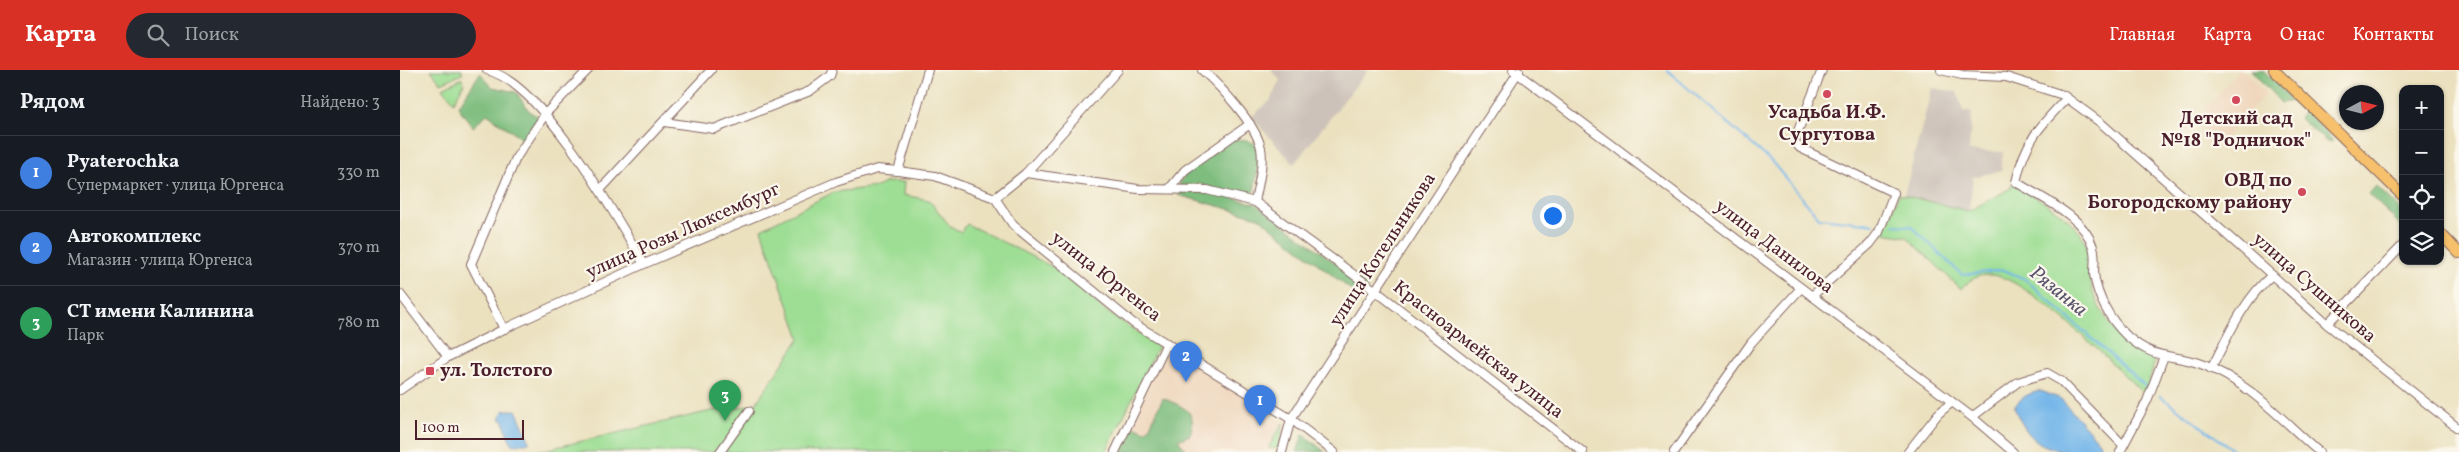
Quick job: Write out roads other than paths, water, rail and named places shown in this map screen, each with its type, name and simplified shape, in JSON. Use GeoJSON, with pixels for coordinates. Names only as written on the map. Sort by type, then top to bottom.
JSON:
{"type":"FeatureCollection","features":[{"type":"Feature","properties":{"kind":"main road"},"geometry":{"type":"LineString","coordinates":[[2274,70],[2399,192]]}},
{"type":"Feature","properties":{"kind":"main road"},"geometry":{"type":"LineString","coordinates":[[2444,237],[2459,253]]}},
{"type":"Feature","properties":{"kind":"street"},"geometry":{"type":"LineString","coordinates":[[504,329],[471,264],[516,158],[546,113],[588,70]]}},
{"type":"Feature","properties":{"kind":"street"},"geometry":{"type":"LineString","coordinates":[[600,190],[711,70]]}},
{"type":"Feature","properties":{"kind":"street"},"geometry":{"type":"LineString","coordinates":[[664,122],[714,128],[810,91],[830,76],[832,70]]}},
{"type":"Feature","properties":{"kind":"street"},"geometry":{"type":"LineString","coordinates":[[898,171],[928,70]]}},
{"type":"Feature","properties":{"kind":"street"},"geometry":{"type":"LineString","coordinates":[[995,198],[1026,172],[1118,70]]}},
{"type":"Feature","properties":{"kind":"street"},"geometry":{"type":"LineString","coordinates":[[1202,70],[1250,124],[1261,147],[1261,169],[1255,202]]}},
{"type":"Feature","properties":{"kind":"street"},"geometry":{"type":"LineString","coordinates":[[1812,296],[1870,244],[1880,232],[1894,193],[1800,148],[1794,141],[1822,70]]}},
{"type":"Feature","properties":{"kind":"street","name":"улица Сушникова"},"geometry":{"type":"LineString","coordinates":[[1940,70],[1962,75],[2006,77],[2063,95],[2101,123],[2327,324],[2459,429]]}},
{"type":"Feature","properties":{"kind":"street"},"geometry":{"type":"LineString","coordinates":[[493,71],[546,113],[600,190],[644,264]]}},
{"type":"Feature","properties":{"kind":"street","name":"улица Данилова"},"geometry":{"type":"LineString","coordinates":[[1517,71],[1972,417],[2013,452]]}},
{"type":"Feature","properties":{"kind":"street","name":"улица Котельникова"},"geometry":{"type":"LineString","coordinates":[[1282,452],[1291,419],[1376,291],[1517,71]]}},
{"type":"Feature","properties":{"kind":"street"},"geometry":{"type":"LineString","coordinates":[[2067,98],[2033,135],[2025,149],[2016,182],[2067,214],[2084,230],[2094,248],[2096,286],[2106,311],[2126,335],[2143,350],[2200,363],[2246,388],[2319,452]]}},
{"type":"Feature","properties":{"kind":"street"},"geometry":{"type":"LineString","coordinates":[[1169,189],[1185,170],[1250,124]]}},
{"type":"Feature","properties":{"kind":"street","name":"улица Розы Люксембург"},"geometry":{"type":"LineString","coordinates":[[400,390],[448,357],[504,329],[644,264],[836,182],[877,169],[898,171],[935,176],[995,198]]}},
{"type":"Feature","properties":{"kind":"street","name":"Красноармейская улица"},"geometry":{"type":"LineString","coordinates":[[1026,172],[1138,189],[1207,190],[1255,202],[1376,291],[1583,452]]}},
{"type":"Feature","properties":{"kind":"street","name":"улица Юргенса"},"geometry":{"type":"LineString","coordinates":[[995,198],[1013,225],[1134,323],[1291,419],[1334,452]]}},
{"type":"Feature","properties":{"kind":"street"},"geometry":{"type":"LineString","coordinates":[[2327,324],[2399,249]]}},
{"type":"Feature","properties":{"kind":"street"},"geometry":{"type":"LineString","coordinates":[[2211,369],[2232,328],[2260,286],[2272,275]]}},
{"type":"Feature","properties":{"kind":"street"},"geometry":{"type":"LineString","coordinates":[[1674,452],[1751,343],[1801,288]]}},
{"type":"Feature","properties":{"kind":"street"},"geometry":{"type":"LineString","coordinates":[[400,294],[448,357]]}},
{"type":"Feature","properties":{"kind":"street"},"geometry":{"type":"LineString","coordinates":[[1115,452],[1167,343]]}},
{"type":"Feature","properties":{"kind":"street"},"geometry":{"type":"LineString","coordinates":[[1972,417],[2018,382],[2047,373],[2061,381],[2121,448],[2147,401],[2164,356]]}},
{"type":"Feature","properties":{"kind":"street"},"geometry":{"type":"LineString","coordinates":[[1908,452],[1938,414],[1952,402]]}},
{"type":"Feature","properties":{"kind":"street"},"geometry":{"type":"LineString","coordinates":[[720,452],[749,411]]}},
{"type":"Feature","properties":{"kind":"water"},"geometry":{"type":"Polygon","coordinates":[[[2041,391],[2061,399],[2099,442],[2102,452],[2057,450],[2037,441],[2028,433],[2014,407],[2026,396],[2041,391]]]}},
{"type":"Feature","properties":{"kind":"water"},"geometry":{"type":"Polygon","coordinates":[[[516,410],[530,442],[513,445],[507,433],[504,420],[500,419],[503,411],[516,410]]]}},
{"type":"Feature","properties":{"kind":"waterway","name":"Рязанка"},"geometry":{"type":"LineString","coordinates":[[1667,70],[1771,161],[1819,218],[1874,224]]}},
{"type":"Feature","properties":{"kind":"waterway","name":"Рязанка"},"geometry":{"type":"LineString","coordinates":[[1893,225],[1911,226],[1962,275],[2004,270],[2025,279],[2145,386]]}},
{"type":"Feature","properties":{"kind":"waterway","name":"Рязанка"},"geometry":{"type":"LineString","coordinates":[[2160,396],[2236,452]]}},
{"type":"Feature","properties":{"kind":"place","name":"Усадьба И.Ф. Сургутова"},"geometry":{"type":"Point","coordinates":[1827,94]}},
{"type":"Feature","properties":{"kind":"place","name":"Детский сад №18 \"Родничок\""},"geometry":{"type":"Point","coordinates":[2236,100]}},
{"type":"Feature","properties":{"kind":"place","name":"ОВД по Богородскому району"},"geometry":{"type":"Point","coordinates":[2302,192]}},
{"type":"Feature","properties":{"kind":"place","name":"ул. Толстого"},"geometry":{"type":"Point","coordinates":[430,371]}},
{"type":"Feature","properties":{"kind":"place","name":"Автокомплекс"},"geometry":{"type":"Point","coordinates":[1186,382]}},
{"type":"Feature","properties":{"kind":"place","name":"СТ имени Калинина"},"geometry":{"type":"Point","coordinates":[725,421]}},
{"type":"Feature","properties":{"kind":"place","name":"Pyaterochka"},"geometry":{"type":"Point","coordinates":[1260,426]}}]}
